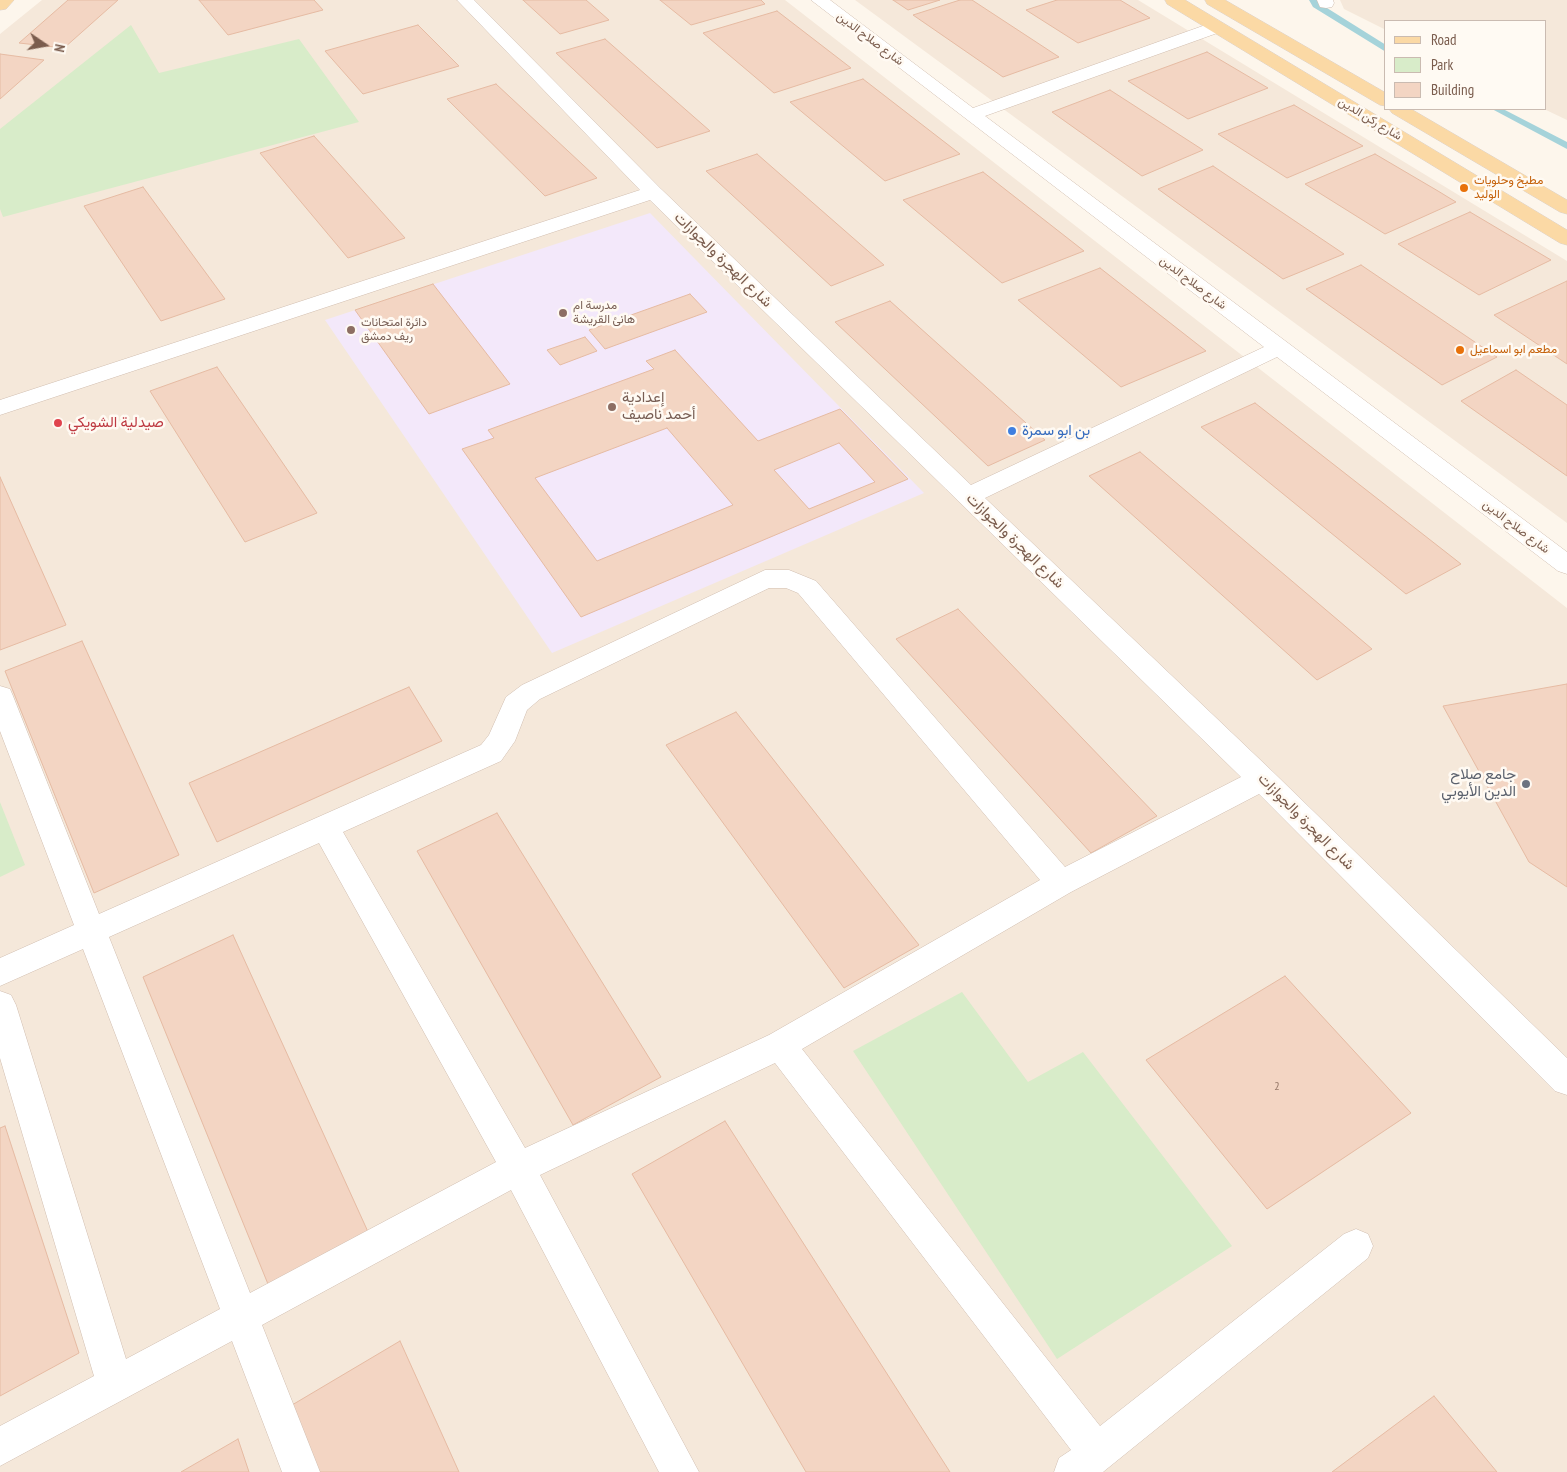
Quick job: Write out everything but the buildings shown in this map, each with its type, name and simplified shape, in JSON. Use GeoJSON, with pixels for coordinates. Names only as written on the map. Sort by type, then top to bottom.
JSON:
{"type":"FeatureCollection","features":[{"type":"Feature","properties":{"kind":"main road"},"geometry":{"type":"LineString","coordinates":[[0,5],[6,0]]}},
{"type":"Feature","properties":{"kind":"main road","name":"شارع ركن الدين"},"geometry":{"type":"LineString","coordinates":[[1173,0],[1567,239]]}},
{"type":"Feature","properties":{"kind":"main road","name":"شارع ركن الدين"},"geometry":{"type":"LineString","coordinates":[[1213,0],[1384,100]]}},
{"type":"Feature","properties":{"kind":"main road","name":"شارع ركن الدين"},"geometry":{"type":"LineString","coordinates":[[1400,110],[1567,208]]}},
{"type":"Feature","properties":{"kind":"street","name":"شارع الهجرة والجوازات"},"geometry":{"type":"LineString","coordinates":[[465,0],[653,192],[1262,778],[1567,1080]]}},
{"type":"Feature","properties":{"kind":"street","name":"شارع صلاح الدين"},"geometry":{"type":"LineString","coordinates":[[819,0],[1567,565]]}},
{"type":"Feature","properties":{"kind":"street"},"geometry":{"type":"LineString","coordinates":[[970,115],[1217,27]]}},
{"type":"Feature","properties":{"kind":"street"},"geometry":{"type":"LineString","coordinates":[[0,408],[653,192]]}},
{"type":"Feature","properties":{"kind":"street"},"geometry":{"type":"LineString","coordinates":[[968,496],[1279,348]]}},
{"type":"Feature","properties":{"kind":"street"},"geometry":{"type":"LineString","coordinates":[[0,972],[491,753],[501,741],[516,704],[531,692],[765,580],[789,579],[807,587],[1061,883]]}},
{"type":"Feature","properties":{"kind":"street"},"geometry":{"type":"LineString","coordinates":[[0,696],[301,1472]]}},
{"type":"Feature","properties":{"kind":"street"},"geometry":{"type":"LineString","coordinates":[[0,1447],[518,1168],[780,1045],[1061,883],[1262,778]]}},
{"type":"Feature","properties":{"kind":"street"},"geometry":{"type":"LineString","coordinates":[[326,826],[518,1168],[680,1472]]}},
{"type":"Feature","properties":{"kind":"street"},"geometry":{"type":"LineString","coordinates":[[0,1005],[115,1385]]}},
{"type":"Feature","properties":{"kind":"street"},"geometry":{"type":"LineString","coordinates":[[780,1045],[1085,1462],[1356,1246]]}},
{"type":"Feature","properties":{"kind":"shaded area"},"geometry":{"type":"Polygon","coordinates":[[[42,0],[785,0],[1567,608],[1567,1472],[0,1472],[0,34],[42,0]]]}},
{"type":"Feature","properties":{"kind":"shaded area"},"geometry":{"type":"Polygon","coordinates":[[[855,0],[1138,0],[1567,261],[1567,523],[855,0]]]}},
{"type":"Feature","properties":{"kind":"shaded area"},"geometry":{"type":"Polygon","coordinates":[[[1340,0],[1567,0],[1567,120],[1546,110],[1547,20],[1384,20],[1384,29],[1344,9],[1340,0]]]}},
{"type":"Feature","properties":{"kind":"shaded area","name":"إعدادية أحمد ناصيف"},"geometry":{"type":"Polygon","coordinates":[[[650,213],[924,493],[552,653],[325,320],[650,213]]]}},
{"type":"Feature","properties":{"kind":"green space"},"geometry":{"type":"Polygon","coordinates":[[[131,25],[159,73],[299,39],[359,122],[3,217],[0,209],[0,129],[131,25]]]}},
{"type":"Feature","properties":{"kind":"green space"},"geometry":{"type":"Polygon","coordinates":[[[0,802],[25,865],[0,877],[0,802]]]}},
{"type":"Feature","properties":{"kind":"green space"},"geometry":{"type":"Polygon","coordinates":[[[962,992],[1028,1082],[1083,1052],[1232,1246],[1057,1359],[853,1051],[962,992]]]}},
{"type":"Feature","properties":{"kind":"waterway"},"geometry":{"type":"LineString","coordinates":[[1313,0],[1316,5],[1384,48]]}},
{"type":"Feature","properties":{"kind":"waterway"},"geometry":{"type":"LineString","coordinates":[[1499,110],[1567,146]]}},
{"type":"Feature","properties":{"kind":"place","name":"مطبخ وحلويات الوليد"},"geometry":{"type":"Point","coordinates":[1464,188]}},
{"type":"Feature","properties":{"kind":"place","name":"مدرسة ام هانئ القريشة"},"geometry":{"type":"Point","coordinates":[563,313]}},
{"type":"Feature","properties":{"kind":"place","name":"دائرة امتحانات ريف دمشق"},"geometry":{"type":"Point","coordinates":[351,330]}},
{"type":"Feature","properties":{"kind":"place","name":"مطعم ابو اسماعيل"},"geometry":{"type":"Point","coordinates":[1460,350]}},
{"type":"Feature","properties":{"kind":"place","name":"إعدادية أحمد ناصيف"},"geometry":{"type":"Point","coordinates":[612,407]}},
{"type":"Feature","properties":{"kind":"place","name":"صيدلية الشويكي"},"geometry":{"type":"Point","coordinates":[58,423]}},
{"type":"Feature","properties":{"kind":"place","name":"بن ابو سمرة"},"geometry":{"type":"Point","coordinates":[1012,431]}},
{"type":"Feature","properties":{"kind":"place","name":"جامع صلاح الدين الأيوبي"},"geometry":{"type":"Point","coordinates":[1526,784]}}]}
